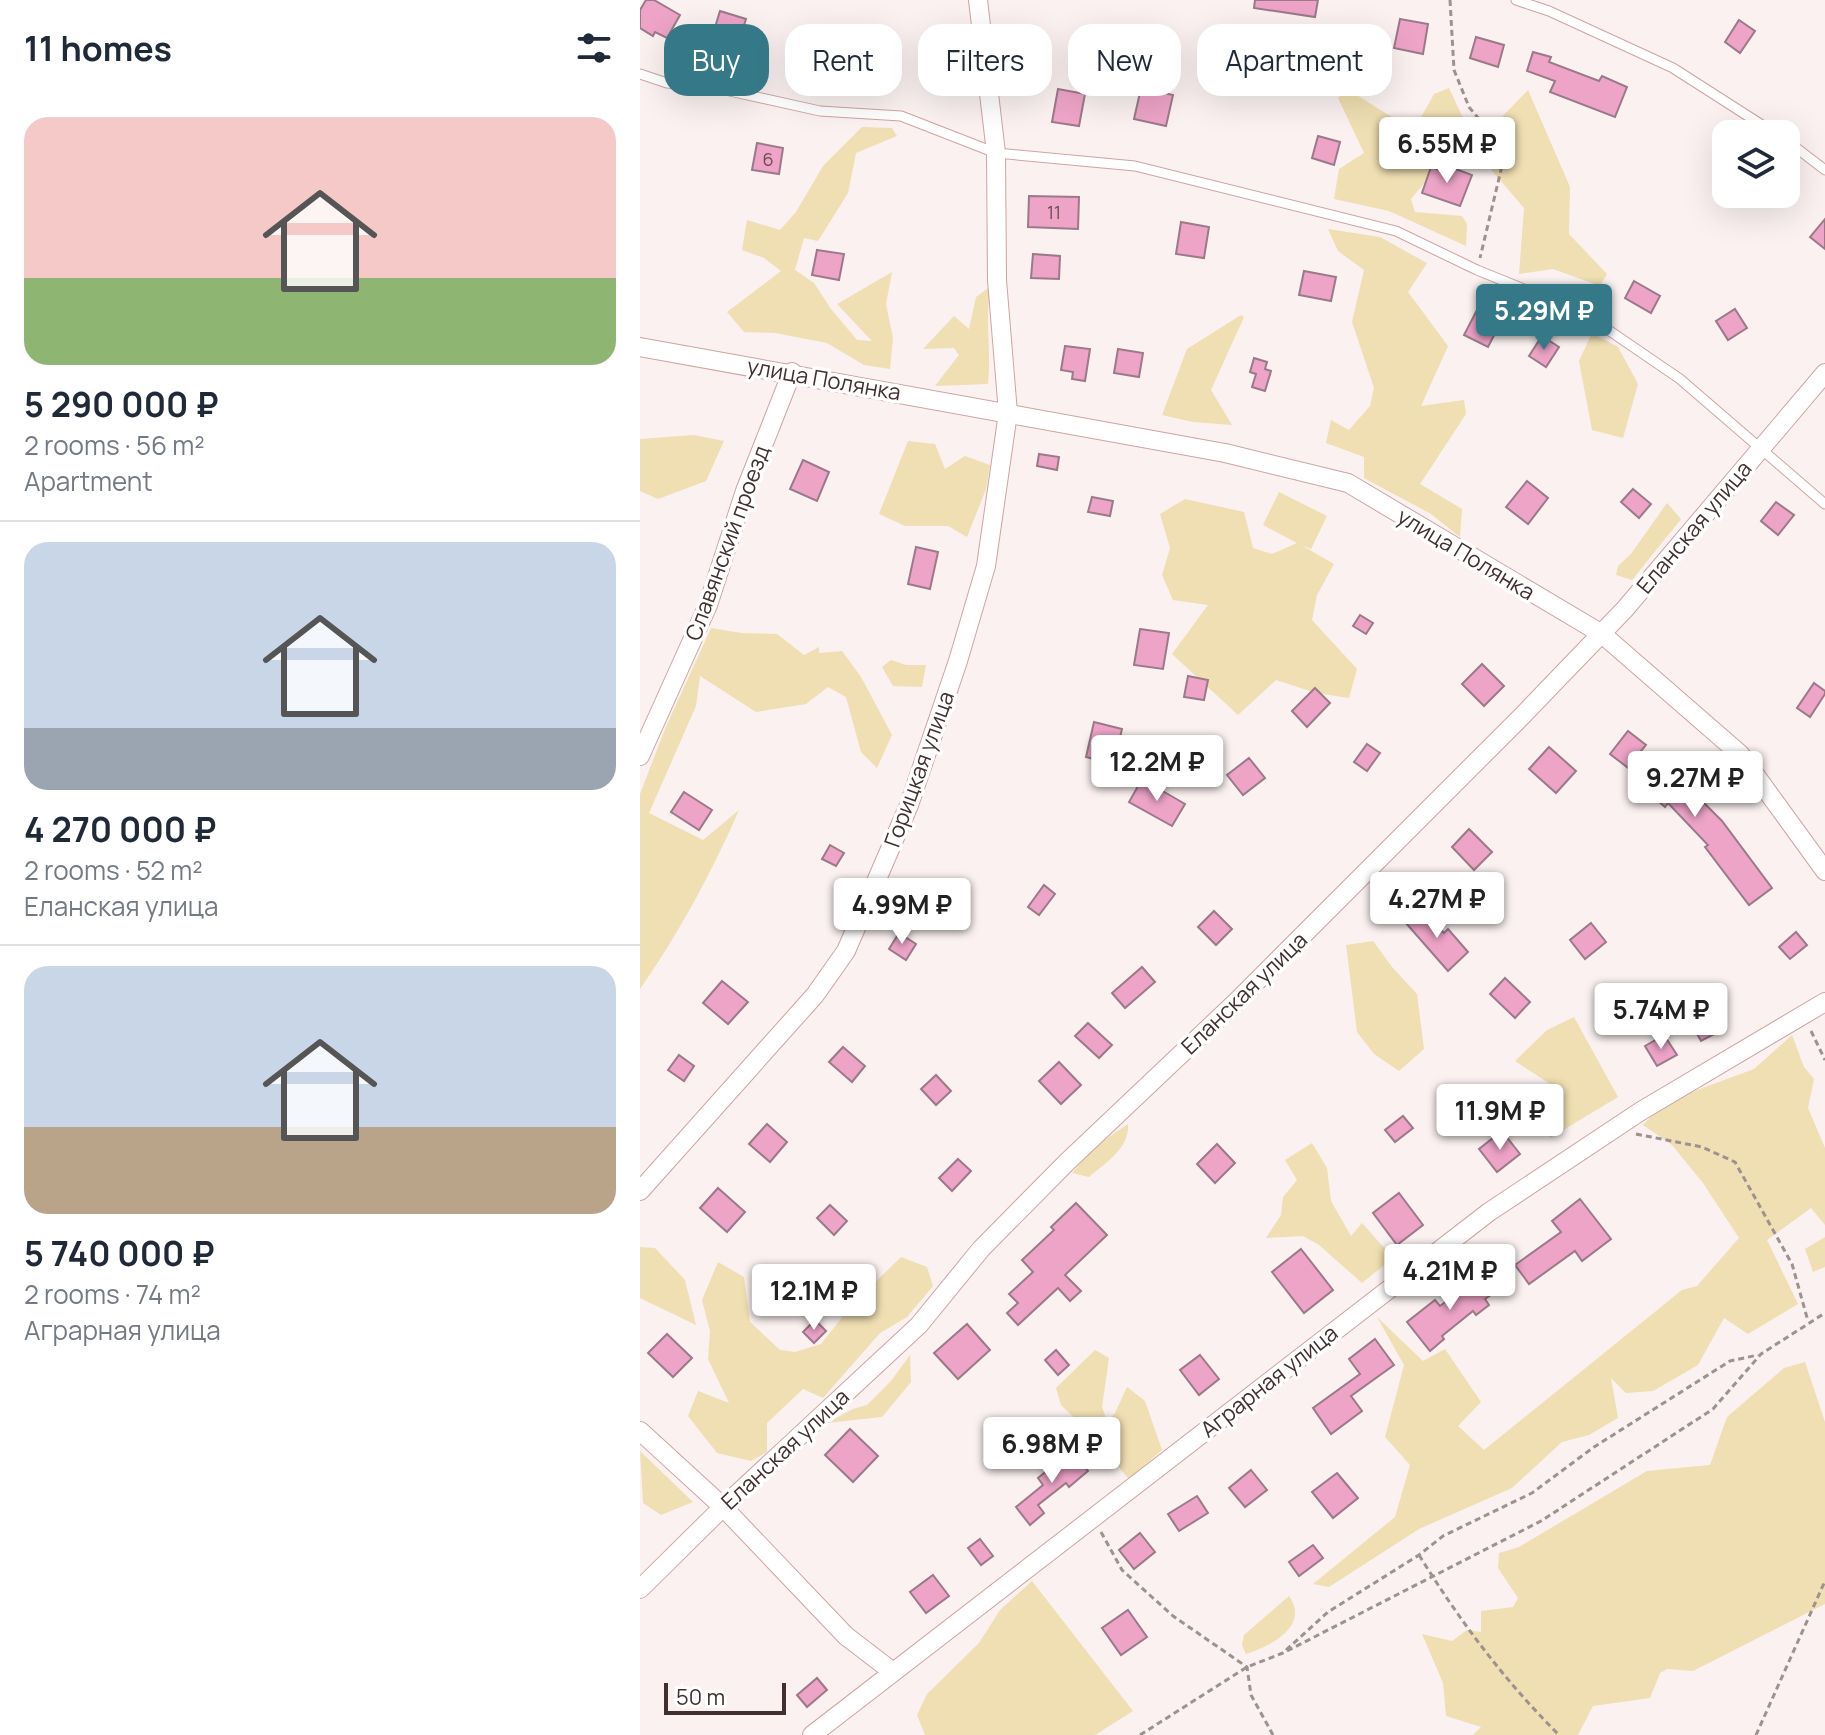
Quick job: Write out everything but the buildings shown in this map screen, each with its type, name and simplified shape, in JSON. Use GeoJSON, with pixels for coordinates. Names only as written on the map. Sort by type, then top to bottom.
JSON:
{"type":"FeatureCollection","features":[{"type":"Feature","properties":{"kind":"street"},"geometry":{"type":"LineString","coordinates":[[978,0],[996,153],[997,280],[1008,413]]}},
{"type":"Feature","properties":{"kind":"street","name":"улица Полянка"},"geometry":{"type":"LineString","coordinates":[[640,347],[792,372],[1225,453],[1348,483],[1602,634],[1740,754],[1825,871]]}},
{"type":"Feature","properties":{"kind":"street","name":"Славянский проезд"},"geometry":{"type":"LineString","coordinates":[[640,756],[708,605],[745,491],[792,372]]}},
{"type":"Feature","properties":{"kind":"street","name":"Еланская улица"},"geometry":{"type":"LineString","coordinates":[[640,1589],[723,1507],[919,1325],[1002,1227],[1236,1002],[1602,634],[1825,373]]}},
{"type":"Feature","properties":{"kind":"street","name":"Горицкая улица"},"geometry":{"type":"LineString","coordinates":[[640,1191],[815,995],[846,951],[909,805],[958,661],[986,566],[1008,413]]}},
{"type":"Feature","properties":{"kind":"street","name":"Аграрная улица"},"geometry":{"type":"LineString","coordinates":[[812,1735],[1489,1212],[1608,1133],[1825,1002]]}},
{"type":"Feature","properties":{"kind":"street"},"geometry":{"type":"LineString","coordinates":[[640,1431],[723,1507],[846,1636],[893,1672]]}},
{"type":"Feature","properties":{"kind":"lane"},"geometry":{"type":"LineString","coordinates":[[1516,0],[1549,11],[1673,68],[1754,120]]}},
{"type":"Feature","properties":{"kind":"lane"},"geometry":{"type":"LineString","coordinates":[[640,74],[667,83],[716,88],[820,111],[901,116],[996,153],[1135,166],[1396,231],[1477,270],[1585,314],[1680,379],[1825,504]]}},
{"type":"Feature","properties":{"kind":"lane"},"geometry":{"type":"LineString","coordinates":[[1800,151],[1825,170]]}},
{"type":"Feature","properties":{"kind":"path"},"geometry":{"type":"LineString","coordinates":[[1450,0],[1454,70],[1469,107],[1497,141],[1501,170],[1477,270]]}},
{"type":"Feature","properties":{"kind":"path"},"geometry":{"type":"LineString","coordinates":[[1803,1015],[1825,1060]]}},
{"type":"Feature","properties":{"kind":"path"},"geometry":{"type":"LineString","coordinates":[[1608,1133],[1646,1135],[1702,1147],[1735,1162],[1792,1264],[1809,1323]]}},
{"type":"Feature","properties":{"kind":"path"},"geometry":{"type":"LineString","coordinates":[[1140,1735],[1247,1667],[1283,1653],[1541,1521],[1713,1409],[1761,1354],[1825,1313]]}},
{"type":"Feature","properties":{"kind":"path"},"geometry":{"type":"LineString","coordinates":[[1283,1653],[1328,1612],[1419,1555],[1443,1536],[1532,1493],[1594,1447],[1730,1361],[1761,1354]]}},
{"type":"Feature","properties":{"kind":"path"},"geometry":{"type":"LineString","coordinates":[[1093,1517],[1122,1570],[1173,1616],[1247,1667],[1251,1695],[1273,1735]]}},
{"type":"Feature","properties":{"kind":"path"},"geometry":{"type":"LineString","coordinates":[[1419,1555],[1453,1609],[1508,1683],[1559,1735]]}},
{"type":"Feature","properties":{"kind":"path"},"geometry":{"type":"LineString","coordinates":[[1756,1735],[1825,1581]]}},
{"type":"Feature","properties":{"kind":"shaded area"},"geometry":{"type":"Polygon","coordinates":[[[1449,88],[1463,118],[1500,119],[1528,90],[1570,187],[1569,234],[1607,274],[1600,286],[1553,269],[1519,274],[1524,208],[1476,152],[1441,149],[1438,166],[1411,199],[1415,212],[1462,216],[1467,224],[1466,246],[1389,211],[1334,199],[1339,169],[1364,153],[1338,98],[1358,96],[1403,124],[1420,119],[1434,94],[1449,88]]]}},
{"type":"Feature","properties":{"kind":"shaded area"},"geometry":{"type":"Polygon","coordinates":[[[862,127],[892,128],[897,136],[856,153],[848,193],[818,241],[804,238],[795,270],[814,283],[857,340],[872,341],[837,304],[892,272],[886,304],[893,338],[890,369],[864,365],[827,343],[775,333],[744,332],[727,312],[781,271],[764,258],[742,250],[747,220],[780,230],[796,212],[823,166],[862,127]]]}},
{"type":"Feature","properties":{"kind":"shaded area"},"geometry":{"type":"Polygon","coordinates":[[[1328,229],[1380,237],[1427,263],[1408,292],[1448,346],[1421,406],[1464,400],[1466,414],[1420,484],[1462,509],[1460,537],[1431,514],[1364,478],[1364,457],[1326,443],[1331,420],[1349,430],[1370,406],[1374,388],[1352,322],[1364,270],[1338,251],[1328,229]]]}},
{"type":"Feature","properties":{"kind":"shaded area"},"geometry":{"type":"Polygon","coordinates":[[[991,286],[988,384],[935,386],[959,355],[954,348],[923,349],[954,316],[969,329],[976,297],[991,286]]]}},
{"type":"Feature","properties":{"kind":"shaded area"},"geometry":{"type":"Polygon","coordinates":[[[1241,315],[1244,317],[1211,390],[1232,425],[1193,422],[1162,415],[1187,349],[1241,315]]]}},
{"type":"Feature","properties":{"kind":"shaded area"},"geometry":{"type":"Polygon","coordinates":[[[1592,333],[1618,347],[1638,384],[1623,438],[1592,430],[1579,361],[1592,333]]]}},
{"type":"Feature","properties":{"kind":"shaded area"},"geometry":{"type":"Polygon","coordinates":[[[694,435],[724,441],[706,481],[658,499],[640,491],[640,439],[694,435]]]}},
{"type":"Feature","properties":{"kind":"shaded area"},"geometry":{"type":"Polygon","coordinates":[[[908,441],[935,444],[945,469],[965,456],[990,465],[986,489],[967,537],[948,526],[905,526],[879,514],[908,441]]]}},
{"type":"Feature","properties":{"kind":"shaded area"},"geometry":{"type":"Polygon","coordinates":[[[1279,492],[1327,516],[1311,549],[1301,545],[1334,564],[1317,595],[1312,620],[1357,669],[1349,698],[1316,693],[1276,680],[1238,715],[1172,654],[1208,605],[1173,600],[1162,575],[1170,548],[1160,514],[1185,499],[1244,512],[1253,548],[1272,554],[1297,543],[1263,525],[1279,492]]]}},
{"type":"Feature","properties":{"kind":"shaded area"},"geometry":{"type":"Polygon","coordinates":[[[1667,503],[1681,519],[1632,580],[1616,575],[1618,566],[1631,554],[1667,503]]]}},
{"type":"Feature","properties":{"kind":"shaded area"},"geometry":{"type":"Polygon","coordinates":[[[711,628],[777,634],[804,655],[819,647],[819,653],[842,651],[861,677],[892,735],[877,768],[861,752],[846,697],[828,687],[806,704],[756,712],[700,676],[696,706],[649,813],[703,840],[739,810],[694,902],[640,989],[640,794],[665,729],[711,628]]]}},
{"type":"Feature","properties":{"kind":"shaded area"},"geometry":{"type":"Polygon","coordinates":[[[891,660],[906,665],[926,665],[922,687],[893,686],[882,667],[891,660]]]}},
{"type":"Feature","properties":{"kind":"shaded area"},"geometry":{"type":"Polygon","coordinates":[[[1373,941],[1417,994],[1424,1049],[1399,1071],[1374,1054],[1357,1032],[1346,945],[1373,941]]]}},
{"type":"Feature","properties":{"kind":"shaded area"},"geometry":{"type":"Polygon","coordinates":[[[1574,1017],[1618,1097],[1550,1138],[1542,1119],[1550,1084],[1515,1061],[1547,1030],[1574,1017]]]}},
{"type":"Feature","properties":{"kind":"shaded area"},"geometry":{"type":"Polygon","coordinates":[[[1792,1035],[1804,1067],[1814,1079],[1808,1108],[1825,1148],[1825,1225],[1811,1208],[1767,1240],[1798,1304],[1748,1334],[1724,1318],[1698,1365],[1653,1391],[1626,1393],[1611,1378],[1618,1418],[1589,1435],[1562,1442],[1512,1488],[1419,1529],[1329,1587],[1313,1584],[1395,1517],[1410,1465],[1385,1437],[1404,1365],[1377,1317],[1423,1361],[1445,1349],[1481,1402],[1458,1426],[1484,1450],[1682,1290],[1697,1286],[1739,1238],[1703,1183],[1672,1145],[1643,1125],[1665,1102],[1754,1069],[1792,1035]]]}},
{"type":"Feature","properties":{"kind":"shaded area"},"geometry":{"type":"Polygon","coordinates":[[[1128,1124],[1128,1133],[1121,1148],[1109,1160],[1089,1177],[1072,1173],[1094,1147],[1128,1124]]]}},
{"type":"Feature","properties":{"kind":"shaded area"},"geometry":{"type":"Polygon","coordinates":[[[1312,1143],[1327,1168],[1331,1201],[1351,1236],[1362,1223],[1393,1258],[1362,1283],[1319,1245],[1303,1236],[1266,1238],[1281,1215],[1283,1197],[1297,1180],[1285,1160],[1312,1143]]]}},
{"type":"Feature","properties":{"kind":"shaded area"},"geometry":{"type":"Polygon","coordinates":[[[1825,1237],[1825,1267],[1813,1272],[1805,1249],[1825,1237]]]}},
{"type":"Feature","properties":{"kind":"shaded area"},"geometry":{"type":"Polygon","coordinates":[[[640,1247],[655,1248],[685,1280],[696,1325],[640,1298],[640,1247]]]}},
{"type":"Feature","properties":{"kind":"shaded area"},"geometry":{"type":"Polygon","coordinates":[[[901,1257],[927,1267],[933,1286],[907,1317],[880,1333],[823,1398],[803,1389],[767,1423],[767,1452],[751,1461],[717,1453],[688,1416],[698,1391],[729,1403],[708,1359],[710,1331],[702,1300],[718,1262],[744,1277],[750,1322],[780,1350],[795,1352],[821,1344],[852,1305],[901,1257]]]}},
{"type":"Feature","properties":{"kind":"shaded area"},"geometry":{"type":"Polygon","coordinates":[[[1095,1350],[1109,1358],[1102,1407],[1107,1421],[1115,1413],[1127,1387],[1145,1401],[1162,1450],[1129,1479],[1061,1405],[1056,1388],[1095,1350]]]}},
{"type":"Feature","properties":{"kind":"shaded area"},"geometry":{"type":"Polygon","coordinates":[[[910,1355],[911,1382],[882,1417],[827,1423],[867,1405],[891,1381],[910,1355]]]}},
{"type":"Feature","properties":{"kind":"shaded area"},"geometry":{"type":"Polygon","coordinates":[[[1805,1362],[1825,1422],[1825,1604],[1693,1671],[1667,1669],[1660,1673],[1650,1698],[1593,1706],[1578,1735],[1473,1735],[1481,1727],[1446,1716],[1443,1683],[1422,1634],[1452,1641],[1467,1630],[1481,1632],[1481,1611],[1513,1607],[1518,1598],[1498,1568],[1499,1553],[1519,1547],[1647,1471],[1710,1465],[1727,1417],[1784,1368],[1805,1362]]]}},
{"type":"Feature","properties":{"kind":"shaded area"},"geometry":{"type":"Polygon","coordinates":[[[640,1451],[693,1502],[661,1515],[643,1503],[640,1451]]]}},
{"type":"Feature","properties":{"kind":"shaded area"},"geometry":{"type":"Polygon","coordinates":[[[1032,1581],[1133,1711],[1095,1735],[925,1735],[917,1715],[927,1694],[979,1643],[1000,1610],[1032,1581]]]}},
{"type":"Feature","properties":{"kind":"shaded area"},"geometry":{"type":"Polygon","coordinates":[[[1289,1596],[1295,1617],[1291,1625],[1276,1640],[1246,1654],[1242,1645],[1244,1635],[1289,1596]]]}}]}
